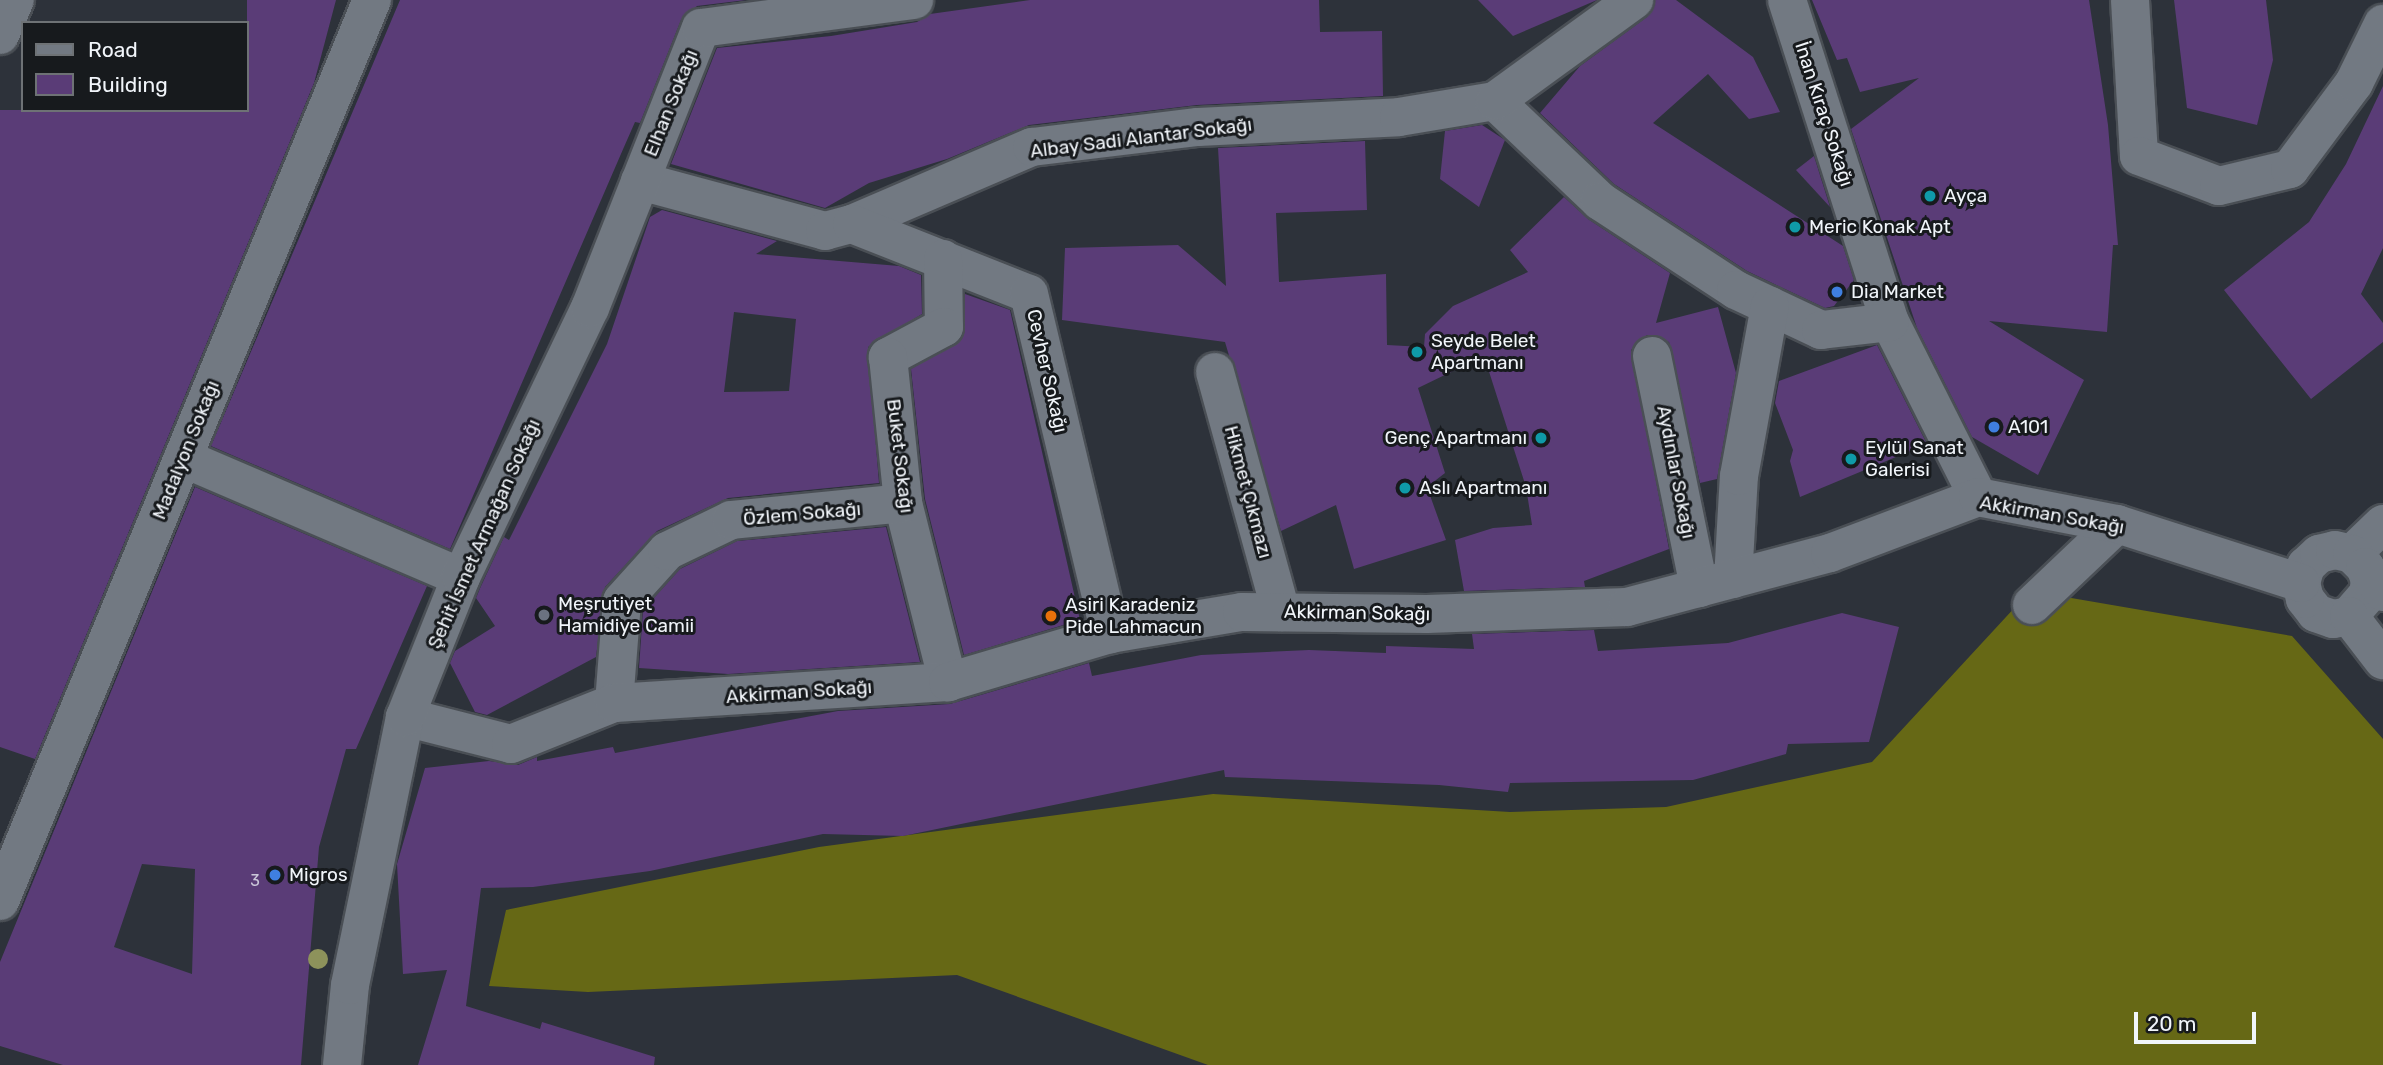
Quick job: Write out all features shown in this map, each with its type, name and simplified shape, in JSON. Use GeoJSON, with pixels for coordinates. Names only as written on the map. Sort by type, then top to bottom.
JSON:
{"type":"FeatureCollection","features":[{"type":"Feature","properties":{"kind":"street"},"geometry":{"type":"LineString","coordinates":[[0,35],[15,0]]}},
{"type":"Feature","properties":{"kind":"street","name":"Madalyon Sokağı"},"geometry":{"type":"LineString","coordinates":[[0,901],[372,0]]}},
{"type":"Feature","properties":{"kind":"street","name":"Elhan Sokağı"},"geometry":{"type":"LineString","coordinates":[[640,181],[701,28],[914,0]]}},
{"type":"Feature","properties":{"kind":"street"},"geometry":{"type":"LineString","coordinates":[[1634,0],[1534,69],[1496,101],[1600,201],[1736,290],[1821,330],[1889,322]]}},
{"type":"Feature","properties":{"kind":"street"},"geometry":{"type":"LineString","coordinates":[[2130,0],[2139,156],[2219,186],[2290,169],[2354,83],[2383,24]]}},
{"type":"Feature","properties":{"kind":"street","name":"İnan Kıraç Sokağı"},"geometry":{"type":"LineString","coordinates":[[1786,2],[1889,322],[1978,497]]}},
{"type":"Feature","properties":{"kind":"street","name":"Albay Sadi Alantar Sokağı"},"geometry":{"type":"LineString","coordinates":[[640,181],[825,231],[852,224],[1032,147],[1198,127],[1399,117],[1496,101]]}},
{"type":"Feature","properties":{"kind":"street","name":"Şehit İsmet Armağan Sokağı"},"geometry":{"type":"LineString","coordinates":[[342,1065],[350,985],[405,718],[461,576],[590,307],[640,181]]}},
{"type":"Feature","properties":{"kind":"street","name":"Cevher Sokağı"},"geometry":{"type":"LineString","coordinates":[[852,224],[1029,294],[1110,634]]}},
{"type":"Feature","properties":{"kind":"street","name":"Buket Sokağı"},"geometry":{"type":"LineString","coordinates":[[943,259],[944,327],[888,357],[903,503],[948,682]]}},
{"type":"Feature","properties":{"kind":"street"},"geometry":{"type":"LineString","coordinates":[[1716,583],[1739,476],[1770,306]]}},
{"type":"Feature","properties":{"kind":"street","name":"Aydınlar Sokağı"},"geometry":{"type":"LineString","coordinates":[[1652,356],[1716,583]]}},
{"type":"Feature","properties":{"kind":"street","name":"Hikmet Çıkmazı"},"geometry":{"type":"LineString","coordinates":[[1216,372],[1281,612]]}},
{"type":"Feature","properties":{"kind":"street"},"geometry":{"type":"LineString","coordinates":[[183,458],[461,576]]}},
{"type":"Feature","properties":{"kind":"street","name":"Akkirman Sokağı"},"geometry":{"type":"LineString","coordinates":[[405,718],[511,744],[614,703],[948,682],[1110,634],[1242,612],[1427,614],[1627,607],[1830,553],[1978,497],[2117,524],[2301,583]]}},
{"type":"Feature","properties":{"kind":"street","name":"Özlem Sokağı"},"geometry":{"type":"LineString","coordinates":[[614,703],[622,601],[667,551],[731,520],[903,503]]}},
{"type":"Feature","properties":{"kind":"street"},"geometry":{"type":"LineString","coordinates":[[2032,605],[2117,524]]}},
{"type":"Feature","properties":{"kind":"street"},"geometry":{"type":"LineString","coordinates":[[2367,571],[2336,550],[2319,554],[2306,566],[2301,583],[2305,600],[2316,613],[2333,619],[2349,616],[2368,594],[2370,580],[2367,571],[2383,524]]}},
{"type":"Feature","properties":{"kind":"street"},"geometry":{"type":"LineString","coordinates":[[2349,616],[2383,660]]}},
{"type":"Feature","properties":{"kind":"shaded area"},"geometry":{"type":"Polygon","coordinates":[[[2030,591],[2292,636],[2383,739],[2383,1065],[1208,1065],[957,975],[588,992],[489,986],[506,910],[819,847],[1213,794],[1510,812],[1666,807],[1872,762],[2030,591]]]}},
{"type":"Feature","properties":{"kind":"building"},"geometry":{"type":"Polygon","coordinates":[[[247,0],[336,0],[314,83],[35,759],[0,747],[0,110],[248,112],[247,0]]]}},
{"type":"Feature","properties":{"kind":"building"},"geometry":{"type":"Polygon","coordinates":[[[400,0],[746,0],[697,6],[681,20],[640,123],[635,122],[450,549],[211,446],[400,0]]]}},
{"type":"Feature","properties":{"kind":"building"},"geometry":{"type":"Polygon","coordinates":[[[1030,0],[1319,0],[1320,32],[1382,31],[1383,96],[1197,105],[1029,125],[947,159],[869,183],[825,208],[671,164],[717,48],[831,36],[917,22],[930,14],[1030,0]]]}},
{"type":"Feature","properties":{"kind":"building"},"geometry":{"type":"Polygon","coordinates":[[[1478,0],[1597,0],[1513,36],[1478,0]]]}},
{"type":"Feature","properties":{"kind":"building"},"geometry":{"type":"Polygon","coordinates":[[[1655,0],[1676,0],[1753,57],[1780,112],[1749,119],[1708,74],[1653,123],[1843,246],[1854,280],[1834,306],[1825,308],[1747,271],[1614,184],[1540,113],[1580,66],[1647,17],[1655,0]]]}},
{"type":"Feature","properties":{"kind":"building"},"geometry":{"type":"Polygon","coordinates":[[[1812,0],[2089,0],[2108,125],[2118,245],[2113,245],[2107,332],[1989,321],[2084,380],[2038,475],[1972,437],[1917,328],[1851,129],[1919,78],[1860,92],[1847,58],[1837,60],[1812,0]]]}},
{"type":"Feature","properties":{"kind":"building"},"geometry":{"type":"Polygon","coordinates":[[[2174,0],[2266,0],[2273,60],[2257,125],[2187,108],[2174,0]]]}},
{"type":"Feature","properties":{"kind":"building"},"geometry":{"type":"Polygon","coordinates":[[[2383,86],[2383,248],[2361,294],[2383,323],[2383,342],[2311,399],[2224,290],[2309,222],[2346,164],[2383,86]]]}},
{"type":"Feature","properties":{"kind":"building"},"geometry":{"type":"Polygon","coordinates":[[[1482,125],[1505,140],[1479,207],[1440,179],[1445,131],[1482,125]]]}},
{"type":"Feature","properties":{"kind":"building"},"geometry":{"type":"Polygon","coordinates":[[[1365,141],[1367,210],[1276,213],[1279,282],[1386,274],[1387,345],[1424,347],[1425,334],[1453,306],[1528,272],[1510,250],[1564,197],[1588,219],[1670,273],[1656,323],[1718,307],[1736,373],[1717,479],[1700,483],[1669,342],[1647,335],[1631,350],[1669,549],[1584,581],[1585,587],[1464,591],[1455,540],[1493,528],[1532,525],[1526,487],[1484,356],[1418,388],[1445,473],[1427,487],[1446,540],[1354,569],[1336,505],[1281,531],[1225,342],[1062,320],[1065,248],[1178,245],[1226,286],[1218,148],[1365,141]]]}},
{"type":"Feature","properties":{"kind":"building"},"geometry":{"type":"Polygon","coordinates":[[[1814,156],[1830,207],[1796,170],[1814,156]]]}},
{"type":"Feature","properties":{"kind":"building"},"geometry":{"type":"Polygon","coordinates":[[[662,210],[777,241],[756,254],[899,266],[921,275],[922,314],[868,347],[879,483],[728,498],[657,531],[605,587],[596,657],[487,715],[475,712],[450,663],[455,651],[495,626],[476,598],[504,537],[509,540],[607,344],[650,217],[662,210]],[[734,312],[724,392],[789,391],[796,319],[734,312]]]}},
{"type":"Feature","properties":{"kind":"building"},"geometry":{"type":"Polygon","coordinates":[[[965,294],[1010,310],[1080,620],[964,655],[925,499],[911,369],[962,339],[965,294]]]}},
{"type":"Feature","properties":{"kind":"building"},"geometry":{"type":"Polygon","coordinates":[[[1877,345],[1927,444],[1800,497],[1790,461],[1793,450],[1775,403],[1779,381],[1877,345]]]}},
{"type":"Feature","properties":{"kind":"building"},"geometry":{"type":"Polygon","coordinates":[[[195,487],[427,586],[356,749],[346,749],[319,847],[301,1065],[63,1065],[0,1046],[0,962],[195,487]],[[142,864],[114,947],[192,974],[195,869],[142,864]]]}},
{"type":"Feature","properties":{"kind":"building"},"geometry":{"type":"Polygon","coordinates":[[[886,527],[920,662],[728,674],[639,668],[643,610],[680,569],[737,541],[886,527]]]}},
{"type":"Feature","properties":{"kind":"building"},"geometry":{"type":"Polygon","coordinates":[[[1842,613],[1899,627],[1869,742],[1788,744],[1786,754],[1693,780],[1510,783],[1508,792],[1439,785],[1225,777],[1224,770],[903,836],[823,834],[650,871],[533,887],[481,888],[466,1006],[540,1029],[542,1022],[655,1057],[654,1065],[418,1065],[447,970],[403,974],[397,864],[425,768],[489,761],[518,765],[537,757],[537,761],[613,747],[615,753],[838,711],[950,704],[1089,663],[1092,676],[1201,655],[1309,650],[1386,653],[1386,646],[1474,649],[1472,634],[1594,630],[1598,651],[1728,643],[1842,613]]]}},
{"type":"Feature","properties":{"kind":"place","name":"Ayça"},"geometry":{"type":"Point","coordinates":[1930,196]}},
{"type":"Feature","properties":{"kind":"place","name":"Meric Konak Apt"},"geometry":{"type":"Point","coordinates":[1795,227]}},
{"type":"Feature","properties":{"kind":"place","name":"Dia Market"},"geometry":{"type":"Point","coordinates":[1837,292]}},
{"type":"Feature","properties":{"kind":"place","name":"Seyde Belet Apartmanı"},"geometry":{"type":"Point","coordinates":[1417,352]}},
{"type":"Feature","properties":{"kind":"place","name":"A101"},"geometry":{"type":"Point","coordinates":[1994,427]}},
{"type":"Feature","properties":{"kind":"place","name":"Genç Apartmanı"},"geometry":{"type":"Point","coordinates":[1541,438]}},
{"type":"Feature","properties":{"kind":"place","name":"Eylül Sanat Galerisi"},"geometry":{"type":"Point","coordinates":[1851,459]}},
{"type":"Feature","properties":{"kind":"place","name":"Aslı Apartmanı"},"geometry":{"type":"Point","coordinates":[1405,488]}},
{"type":"Feature","properties":{"kind":"place","name":"Meşrutiyet Hamidiye Camii"},"geometry":{"type":"Point","coordinates":[544,615]}},
{"type":"Feature","properties":{"kind":"place","name":"Asiri Karadeniz Pide Lahmacun"},"geometry":{"type":"Point","coordinates":[1051,616]}},
{"type":"Feature","properties":{"kind":"place","name":"Migros"},"geometry":{"type":"Point","coordinates":[275,875]}}]}
